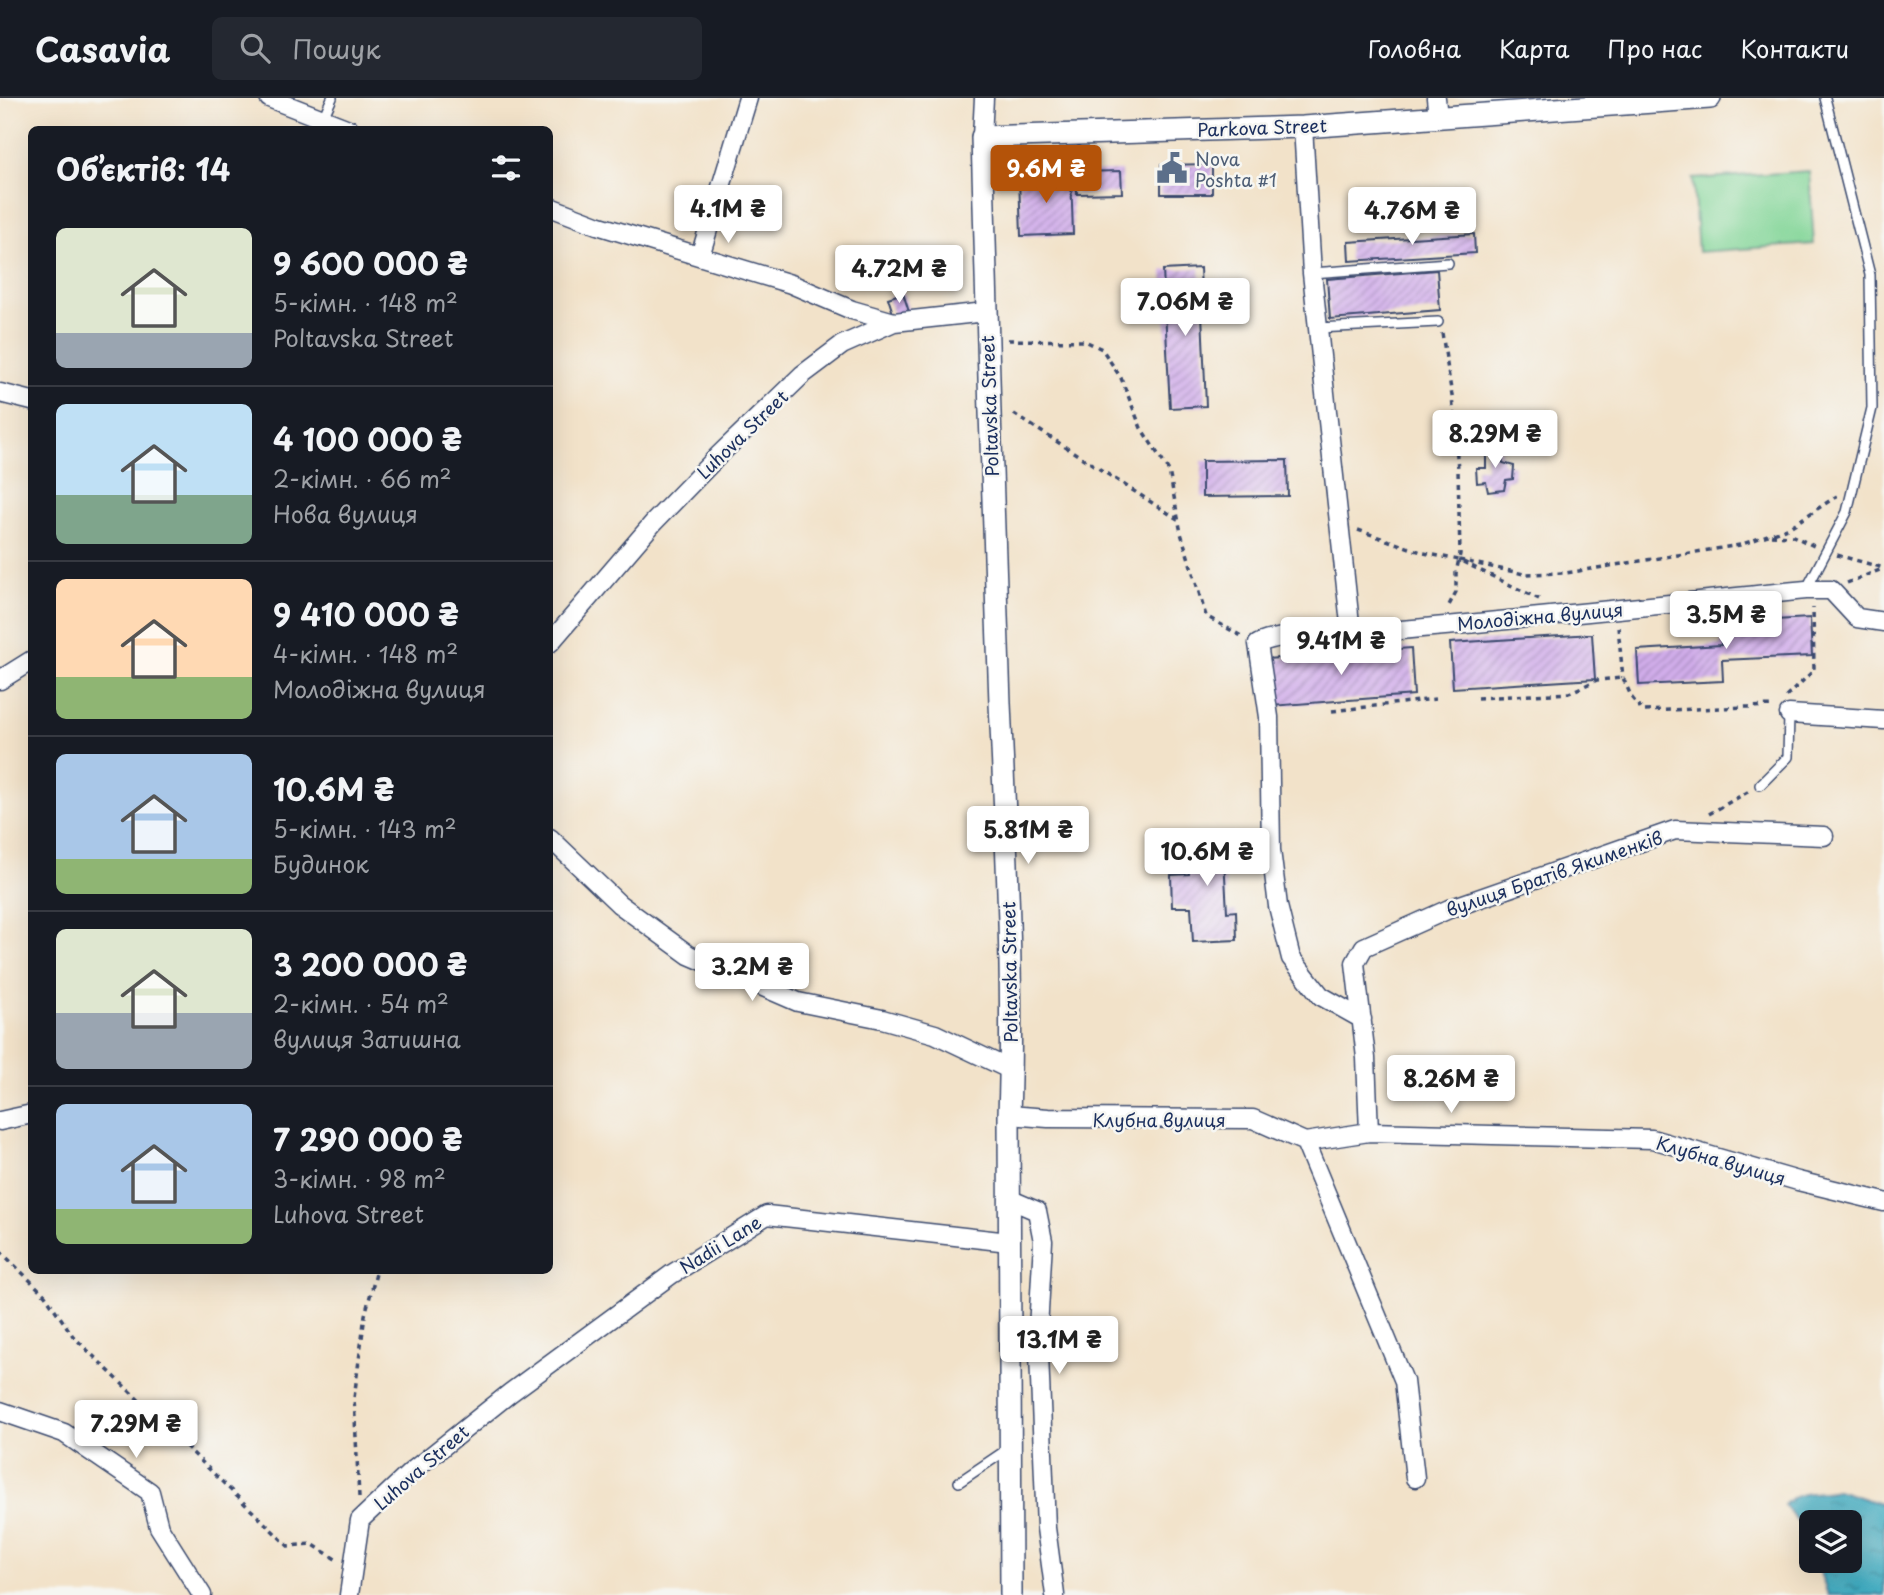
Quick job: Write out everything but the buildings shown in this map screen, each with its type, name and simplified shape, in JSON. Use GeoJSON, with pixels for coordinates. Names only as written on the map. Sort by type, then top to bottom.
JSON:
{"type":"FeatureCollection","features":[{"type":"Feature","properties":{"kind":"street"},"geometry":{"type":"LineString","coordinates":[[269,98],[342,126]]}},
{"type":"Feature","properties":{"kind":"street"},"geometry":{"type":"LineString","coordinates":[[700,256],[748,98]]}},
{"type":"Feature","properties":{"kind":"street","name":"Poltavska Street"},"geometry":{"type":"LineString","coordinates":[[984,98],[982,137],[986,312],[1007,884],[1011,1070],[1011,1595]]}},
{"type":"Feature","properties":{"kind":"street","name":"Parkova Street"},"geometry":{"type":"LineString","coordinates":[[982,137],[1303,127],[1437,107],[1710,98]]}},
{"type":"Feature","properties":{"kind":"street"},"geometry":{"type":"LineString","coordinates":[[1303,127],[1312,273],[1351,633]]}},
{"type":"Feature","properties":{"kind":"street"},"geometry":{"type":"LineString","coordinates":[[553,209],[791,284],[852,310],[894,322]]}},
{"type":"Feature","properties":{"kind":"street","name":"Luhova Street"},"geometry":{"type":"LineString","coordinates":[[553,640],[654,522],[802,375],[842,345],[894,322],[986,312]]}},
{"type":"Feature","properties":{"kind":"street"},"geometry":{"type":"LineString","coordinates":[[0,393],[28,400]]}},
{"type":"Feature","properties":{"kind":"street"},"geometry":{"type":"LineString","coordinates":[[1831,590],[1857,618],[1884,622]]}},
{"type":"Feature","properties":{"kind":"street","name":"Молодіжна вулиця"},"geometry":{"type":"LineString","coordinates":[[1258,644],[1266,639],[1831,590]]}},
{"type":"Feature","properties":{"kind":"street"},"geometry":{"type":"LineString","coordinates":[[1258,644],[1269,717],[1271,850],[1278,906],[1291,958],[1321,996],[1362,1019]]}},
{"type":"Feature","properties":{"kind":"street"},"geometry":{"type":"LineString","coordinates":[[0,680],[28,662]]}},
{"type":"Feature","properties":{"kind":"street"},"geometry":{"type":"LineString","coordinates":[[1789,714],[1884,720]]}},
{"type":"Feature","properties":{"kind":"street","name":"вулиця Братів Якименків"},"geometry":{"type":"LineString","coordinates":[[1369,1132],[1362,1019],[1355,963],[1364,947],[1449,909],[1675,830],[1824,836]]}},
{"type":"Feature","properties":{"kind":"street"},"geometry":{"type":"LineString","coordinates":[[553,841],[619,904],[689,955],[798,1002],[882,1019],[935,1034],[1011,1070]]}},
{"type":"Feature","properties":{"kind":"street"},"geometry":{"type":"LineString","coordinates":[[0,1121],[28,1115]]}},
{"type":"Feature","properties":{"kind":"street","name":"Клубна вулиця"},"geometry":{"type":"LineString","coordinates":[[1009,1115],[1048,1118],[1253,1119],[1305,1142],[1369,1132],[1652,1139],[1797,1181],[1884,1202]]}},
{"type":"Feature","properties":{"kind":"street"},"geometry":{"type":"LineString","coordinates":[[1305,1142],[1404,1381],[1415,1478]]}},
{"type":"Feature","properties":{"kind":"street"},"geometry":{"type":"LineString","coordinates":[[1009,1199],[1037,1211],[1043,1241],[1039,1343],[1046,1528],[1055,1595]]}},
{"type":"Feature","properties":{"kind":"street","name":"Nadii Lane"},"geometry":{"type":"LineString","coordinates":[[510,1393],[672,1274],[767,1215],[1009,1242]]}},
{"type":"Feature","properties":{"kind":"street","name":"Luhova Street"},"geometry":{"type":"LineString","coordinates":[[350,1588],[360,1520],[411,1472],[510,1393]]}},
{"type":"Feature","properties":{"kind":"street"},"geometry":{"type":"LineString","coordinates":[[0,1411],[64,1433],[150,1493],[159,1527],[202,1595]]}},
{"type":"Feature","properties":{"kind":"lane"},"geometry":{"type":"LineString","coordinates":[[323,118],[332,98]]}},
{"type":"Feature","properties":{"kind":"lane"},"geometry":{"type":"LineString","coordinates":[[1809,590],[1847,512],[1872,408],[1870,275],[1825,98]]}},
{"type":"Feature","properties":{"kind":"lane"},"geometry":{"type":"LineString","coordinates":[[1312,273],[1448,263]]}},
{"type":"Feature","properties":{"kind":"lane"},"geometry":{"type":"LineString","coordinates":[[1318,328],[1438,321]]}},
{"type":"Feature","properties":{"kind":"lane"},"geometry":{"type":"LineString","coordinates":[[1760,785],[1787,757],[1789,714]]}},
{"type":"Feature","properties":{"kind":"lane"},"geometry":{"type":"LineString","coordinates":[[958,1482],[1009,1447]]}},
{"type":"Feature","properties":{"kind":"path"},"geometry":{"type":"LineString","coordinates":[[1438,321],[1445,343],[1452,396],[1458,470],[1459,560],[1456,592],[1439,626]]}},
{"type":"Feature","properties":{"kind":"path"},"geometry":{"type":"LineString","coordinates":[[1008,340],[1085,341],[1102,348],[1121,378],[1140,428],[1169,471],[1179,520],[1206,616],[1258,644]]}},
{"type":"Feature","properties":{"kind":"path"},"geometry":{"type":"LineString","coordinates":[[1014,414],[1179,520]]}},
{"type":"Feature","properties":{"kind":"path"},"geometry":{"type":"LineString","coordinates":[[1339,524],[1424,552],[1459,560],[1524,574],[1566,573],[1740,545],[1790,527],[1854,484]]}},
{"type":"Feature","properties":{"kind":"path"},"geometry":{"type":"LineString","coordinates":[[1459,560],[1569,614]]}},
{"type":"Feature","properties":{"kind":"path"},"geometry":{"type":"LineString","coordinates":[[1831,590],[1884,569]]}},
{"type":"Feature","properties":{"kind":"path"},"geometry":{"type":"LineString","coordinates":[[1617,609],[1623,678],[1632,698],[1643,711],[1777,706],[1814,670],[1809,590]]}},
{"type":"Feature","properties":{"kind":"path"},"geometry":{"type":"LineString","coordinates":[[1477,698],[1569,693],[1597,680],[1623,678]]}},
{"type":"Feature","properties":{"kind":"path"},"geometry":{"type":"LineString","coordinates":[[1332,710],[1435,699]]}},
{"type":"Feature","properties":{"kind":"path"},"geometry":{"type":"LineString","coordinates":[[1706,816],[1760,785]]}},
{"type":"Feature","properties":{"kind":"path"},"geometry":{"type":"LineString","coordinates":[[0,1251],[45,1295],[73,1335],[288,1546],[312,1544],[341,1562],[350,1588]]}},
{"type":"Feature","properties":{"kind":"path"},"geometry":{"type":"LineString","coordinates":[[360,1520],[354,1398],[365,1315],[376,1274]]}},
{"type":"Feature","properties":{"kind":"green space"},"geometry":{"type":"Polygon","coordinates":[[[1809,171],[1814,244],[1698,252],[1693,179],[1809,171]]]}},
{"type":"Feature","properties":{"kind":"water"},"geometry":{"type":"Polygon","coordinates":[[[1837,1490],[1884,1505],[1884,1595],[1828,1595],[1820,1573],[1862,1573],[1862,1510],[1799,1510],[1799,1523],[1784,1505],[1802,1495],[1837,1490]]]}},
{"type":"Feature","properties":{"kind":"place","name":"Nova Poshta #1"},"geometry":{"type":"Point","coordinates":[1172,168]}}]}
